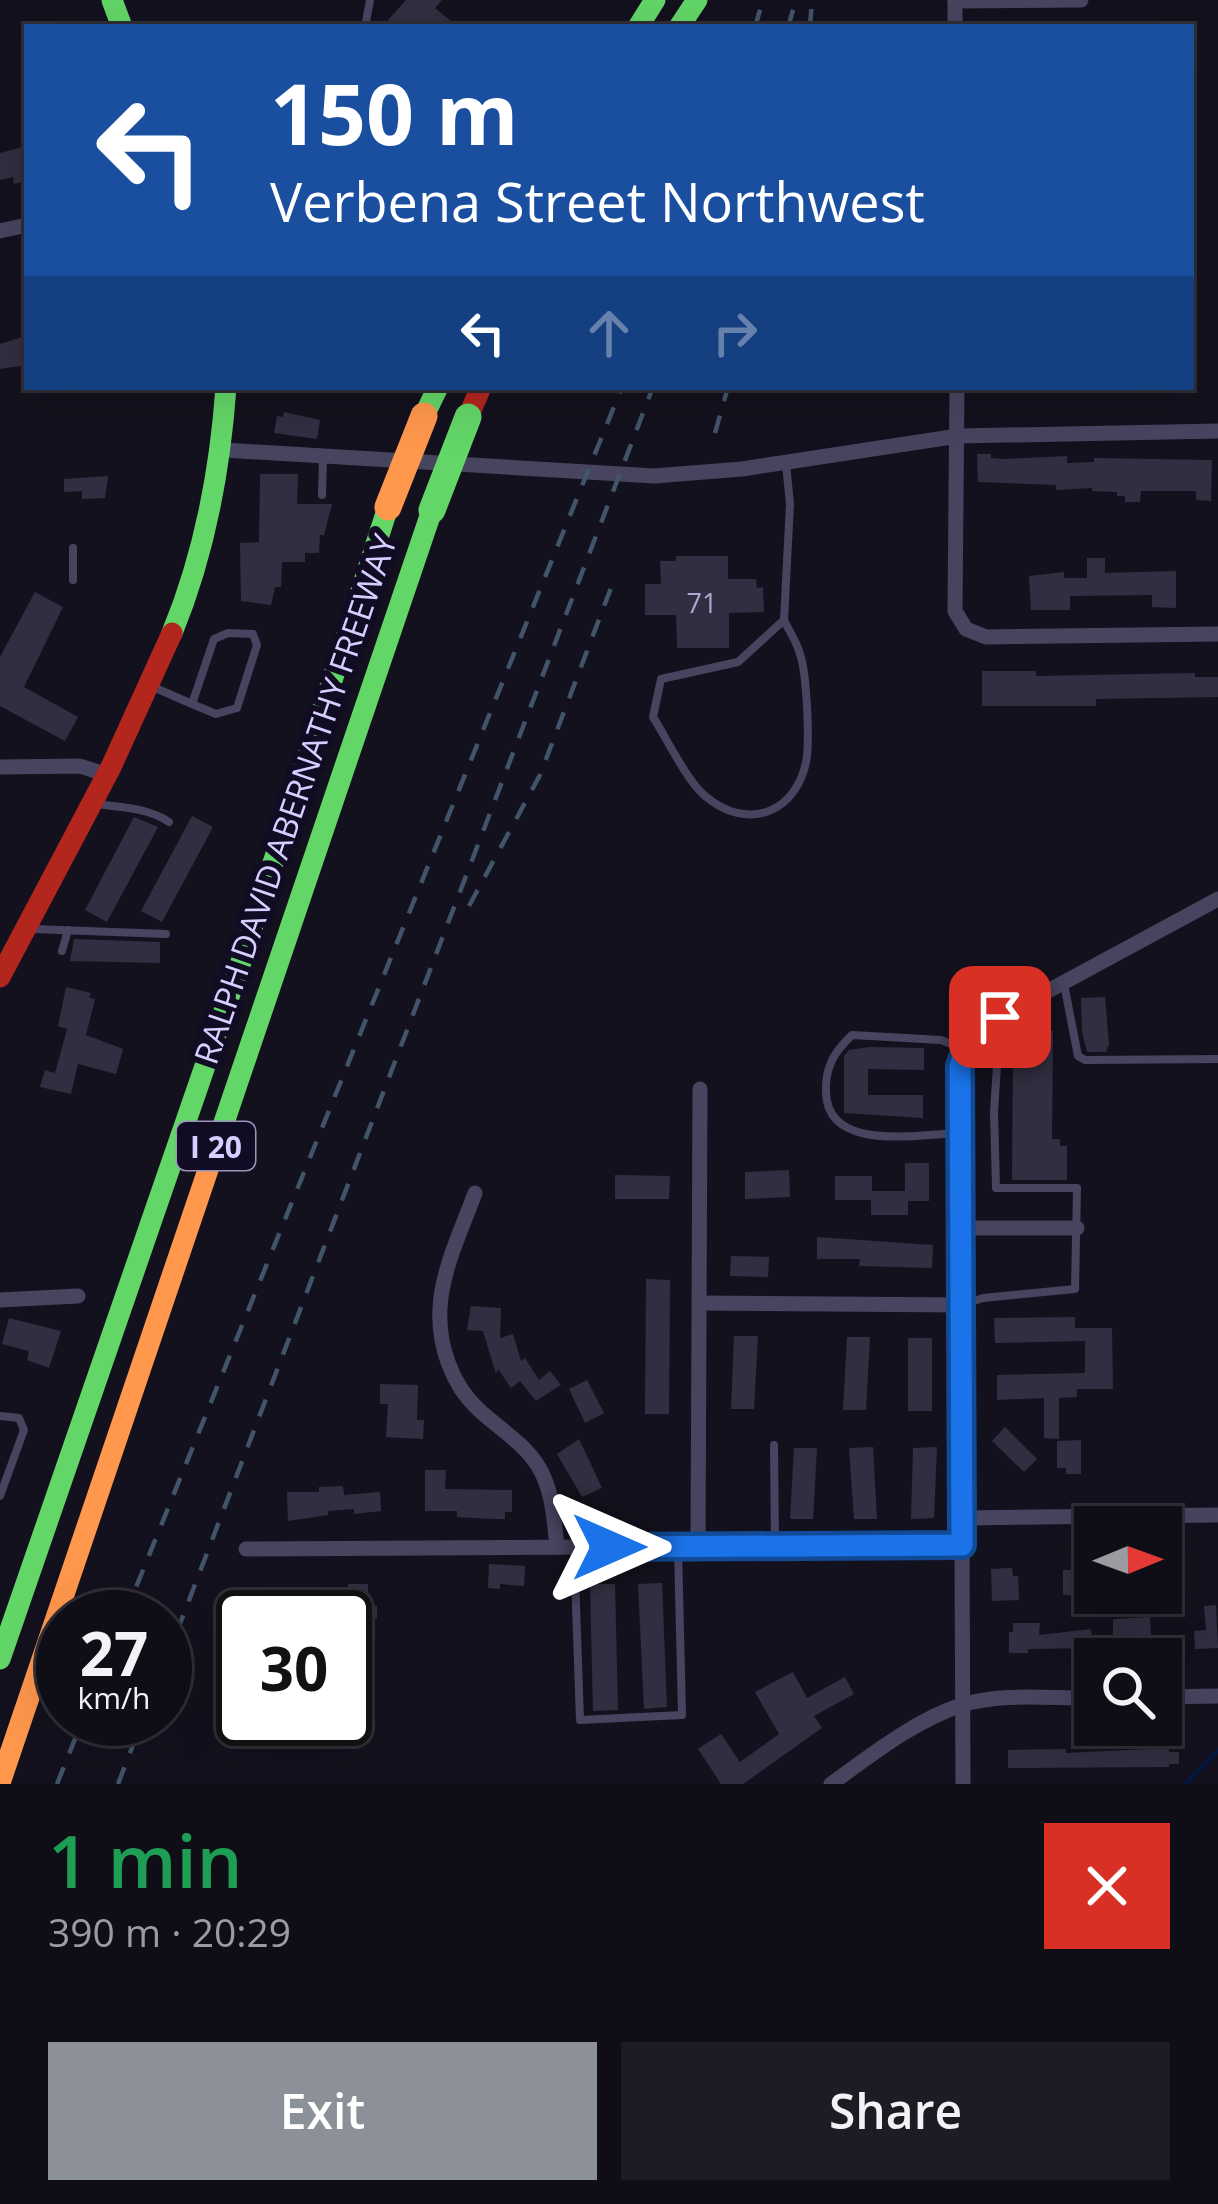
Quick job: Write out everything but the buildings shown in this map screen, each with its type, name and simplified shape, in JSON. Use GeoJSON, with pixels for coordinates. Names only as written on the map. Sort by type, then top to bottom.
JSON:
{"type":"FeatureCollection","features":[{"type":"Feature","properties":{"kind":"main road"},"geometry":{"type":"LineString","coordinates":[[0,977],[107,775],[149,685],[199,556],[224,450],[226,390]]}},
{"type":"Feature","properties":{"kind":"main road","name":"RALPH DAVID ABERNATHY FREEWAY"},"geometry":{"type":"LineString","coordinates":[[0,1660],[242,958],[388,507],[437,390]]}},
{"type":"Feature","properties":{"kind":"main road","name":"RALPH DAVID ABERNATHY FREEWAY"},"geometry":{"type":"LineString","coordinates":[[0,1783],[432,510],[481,390]]}},
{"type":"Feature","properties":{"kind":"street"},"geometry":{"type":"LineString","coordinates":[[955,0],[1081,0]]}},
{"type":"Feature","properties":{"kind":"street"},"geometry":{"type":"LineString","coordinates":[[957,390],[955,611],[967,629],[986,637],[1218,634]]}},
{"type":"Feature","properties":{"kind":"street"},"geometry":{"type":"LineString","coordinates":[[224,450],[654,476],[958,436],[1218,431]]}},
{"type":"Feature","properties":{"kind":"street"},"geometry":{"type":"LineString","coordinates":[[0,767],[80,766],[107,775]]}},
{"type":"Feature","properties":{"kind":"street"},"geometry":{"type":"LineString","coordinates":[[963,1784],[960,1066],[965,1049],[983,1026],[1218,899]]}},
{"type":"Feature","properties":{"kind":"street"},"geometry":{"type":"LineString","coordinates":[[698,1546],[700,1089]]}},
{"type":"Feature","properties":{"kind":"street"},"geometry":{"type":"LineString","coordinates":[[475,1193],[440,1305],[442,1342],[453,1376],[474,1406],[522,1446],[539,1468],[566,1547]]}},
{"type":"Feature","properties":{"kind":"street"},"geometry":{"type":"LineString","coordinates":[[960,1228],[1077,1228]]}},
{"type":"Feature","properties":{"kind":"street"},"geometry":{"type":"LineString","coordinates":[[0,1300],[77,1296]]}},
{"type":"Feature","properties":{"kind":"street"},"geometry":{"type":"LineString","coordinates":[[699,1303],[961,1305]]}},
{"type":"Feature","properties":{"kind":"street"},"geometry":{"type":"LineString","coordinates":[[962,1518],[1218,1515]]}},
{"type":"Feature","properties":{"kind":"street"},"geometry":{"type":"LineString","coordinates":[[246,1549],[962,1545]]}},
{"type":"Feature","properties":{"kind":"street"},"geometry":{"type":"LineString","coordinates":[[1182,1697],[1218,1696]]}},
{"type":"Feature","properties":{"kind":"street"},"geometry":{"type":"LineString","coordinates":[[831,1784],[932,1718],[963,1704],[1074,1698]]}},
{"type":"Feature","properties":{"kind":"lane"},"geometry":{"type":"LineString","coordinates":[[322,495],[323,456]]}},
{"type":"Feature","properties":{"kind":"lane"},"geometry":{"type":"LineString","coordinates":[[784,620],[738,662],[661,679],[653,717],[703,795],[739,815],[761,816],[780,806],[797,784],[807,757],[802,656],[784,620],[790,504],[786,462]]}},
{"type":"Feature","properties":{"kind":"lane"},"geometry":{"type":"LineString","coordinates":[[73,548],[73,580]]}},
{"type":"Feature","properties":{"kind":"lane"},"geometry":{"type":"LineString","coordinates":[[149,685],[192,704],[216,714],[237,708],[257,644],[253,634],[228,633],[214,639],[192,704]]}},
{"type":"Feature","properties":{"kind":"lane"},"geometry":{"type":"LineString","coordinates":[[92,803],[132,808],[169,823]]}},
{"type":"Feature","properties":{"kind":"lane"},"geometry":{"type":"LineString","coordinates":[[25,928],[166,934]]}},
{"type":"Feature","properties":{"kind":"lane"},"geometry":{"type":"LineString","coordinates":[[62,951],[68,930]]}},
{"type":"Feature","properties":{"kind":"lane"},"geometry":{"type":"LineString","coordinates":[[1064,982],[1071,1031],[1078,1056],[1084,1060],[1218,1059]]}},
{"type":"Feature","properties":{"kind":"lane"},"geometry":{"type":"LineString","coordinates":[[961,1305],[982,1298],[1075,1289],[1077,1188],[996,1188],[994,1112],[1000,1017]]}},
{"type":"Feature","properties":{"kind":"lane"},"geometry":{"type":"LineString","coordinates":[[960,1133],[857,1133],[828,1113],[825,1090],[830,1059],[852,1036],[941,1040],[965,1049]]}},
{"type":"Feature","properties":{"kind":"lane"},"geometry":{"type":"LineString","coordinates":[[0,1416],[19,1418],[24,1430],[0,1496]]}},
{"type":"Feature","properties":{"kind":"lane"},"geometry":{"type":"LineString","coordinates":[[774,1445],[775,1546]]}},
{"type":"Feature","properties":{"kind":"lane"},"geometry":{"type":"LineString","coordinates":[[566,1547],[580,1720],[682,1715],[678,1546]]}},
{"type":"Feature","properties":{"kind":"waterway"},"geometry":{"type":"LineString","coordinates":[[1186,1784],[1218,1750]]}},
{"type":"Feature","properties":{"kind":"railway"},"geometry":{"type":"LineString","coordinates":[[756,24],[763,0]]}},
{"type":"Feature","properties":{"kind":"railway"},"geometry":{"type":"LineString","coordinates":[[789,24],[796,0]]}},
{"type":"Feature","properties":{"kind":"railway"},"geometry":{"type":"LineString","coordinates":[[810,24],[812,0]]}},
{"type":"Feature","properties":{"kind":"railway"},"geometry":{"type":"LineString","coordinates":[[135,1590],[621,390]]}},
{"type":"Feature","properties":{"kind":"railway"},"geometry":{"type":"LineString","coordinates":[[192,1592],[652,390]]}},
{"type":"Feature","properties":{"kind":"railway"},"geometry":{"type":"LineString","coordinates":[[715,433],[727,390]]}},
{"type":"Feature","properties":{"kind":"railway"},"geometry":{"type":"LineString","coordinates":[[469,906],[540,775],[614,580]]}},
{"type":"Feature","properties":{"kind":"railway"},"geometry":{"type":"LineString","coordinates":[[57,1784],[72,1746]]}},
{"type":"Feature","properties":{"kind":"railway"},"geometry":{"type":"LineString","coordinates":[[118,1784],[133,1746]]}},
{"type":"Feature","properties":{"kind":"traffic: fast"},"geometry":{"type":"LineString","coordinates":[[112,0],[121,24]]}},
{"type":"Feature","properties":{"kind":"traffic: fast"},"geometry":{"type":"LineString","coordinates":[[640,24],[655,0]]}},
{"type":"Feature","properties":{"kind":"traffic: fast"},"geometry":{"type":"LineString","coordinates":[[681,24],[697,0]]}},
{"type":"Feature","properties":{"kind":"traffic: fast"},"geometry":{"type":"LineString","coordinates":[[172,633],[209,512],[226,390]]}},
{"type":"Feature","properties":{"kind":"traffic: fast"},"geometry":{"type":"LineString","coordinates":[[424,416],[437,390]]}},
{"type":"Feature","properties":{"kind":"traffic: fast"},"geometry":{"type":"LineString","coordinates":[[432,510],[468,417]]}},
{"type":"Feature","properties":{"kind":"traffic: fast"},"geometry":{"type":"LineString","coordinates":[[0,1659],[242,959],[388,507]]}},
{"type":"Feature","properties":{"kind":"traffic: fast"},"geometry":{"type":"LineString","coordinates":[[211,1161],[432,510]]}},
{"type":"Feature","properties":{"kind":"traffic: slow"},"geometry":{"type":"LineString","coordinates":[[388,507],[424,416]]}},
{"type":"Feature","properties":{"kind":"traffic: slow"},"geometry":{"type":"LineString","coordinates":[[0,1783],[211,1161]]}},
{"type":"Feature","properties":{"kind":"traffic: jam"},"geometry":{"type":"LineString","coordinates":[[468,417],[480,390]]}},
{"type":"Feature","properties":{"kind":"traffic: jam"},"geometry":{"type":"LineString","coordinates":[[0,977],[111,767],[172,633]]}},
{"type":"Feature","properties":{"kind":"route"},"geometry":{"type":"LineString","coordinates":[[609,1547],[962,1545],[960,1066],[967,1043],[1000,1017]]}}]}
